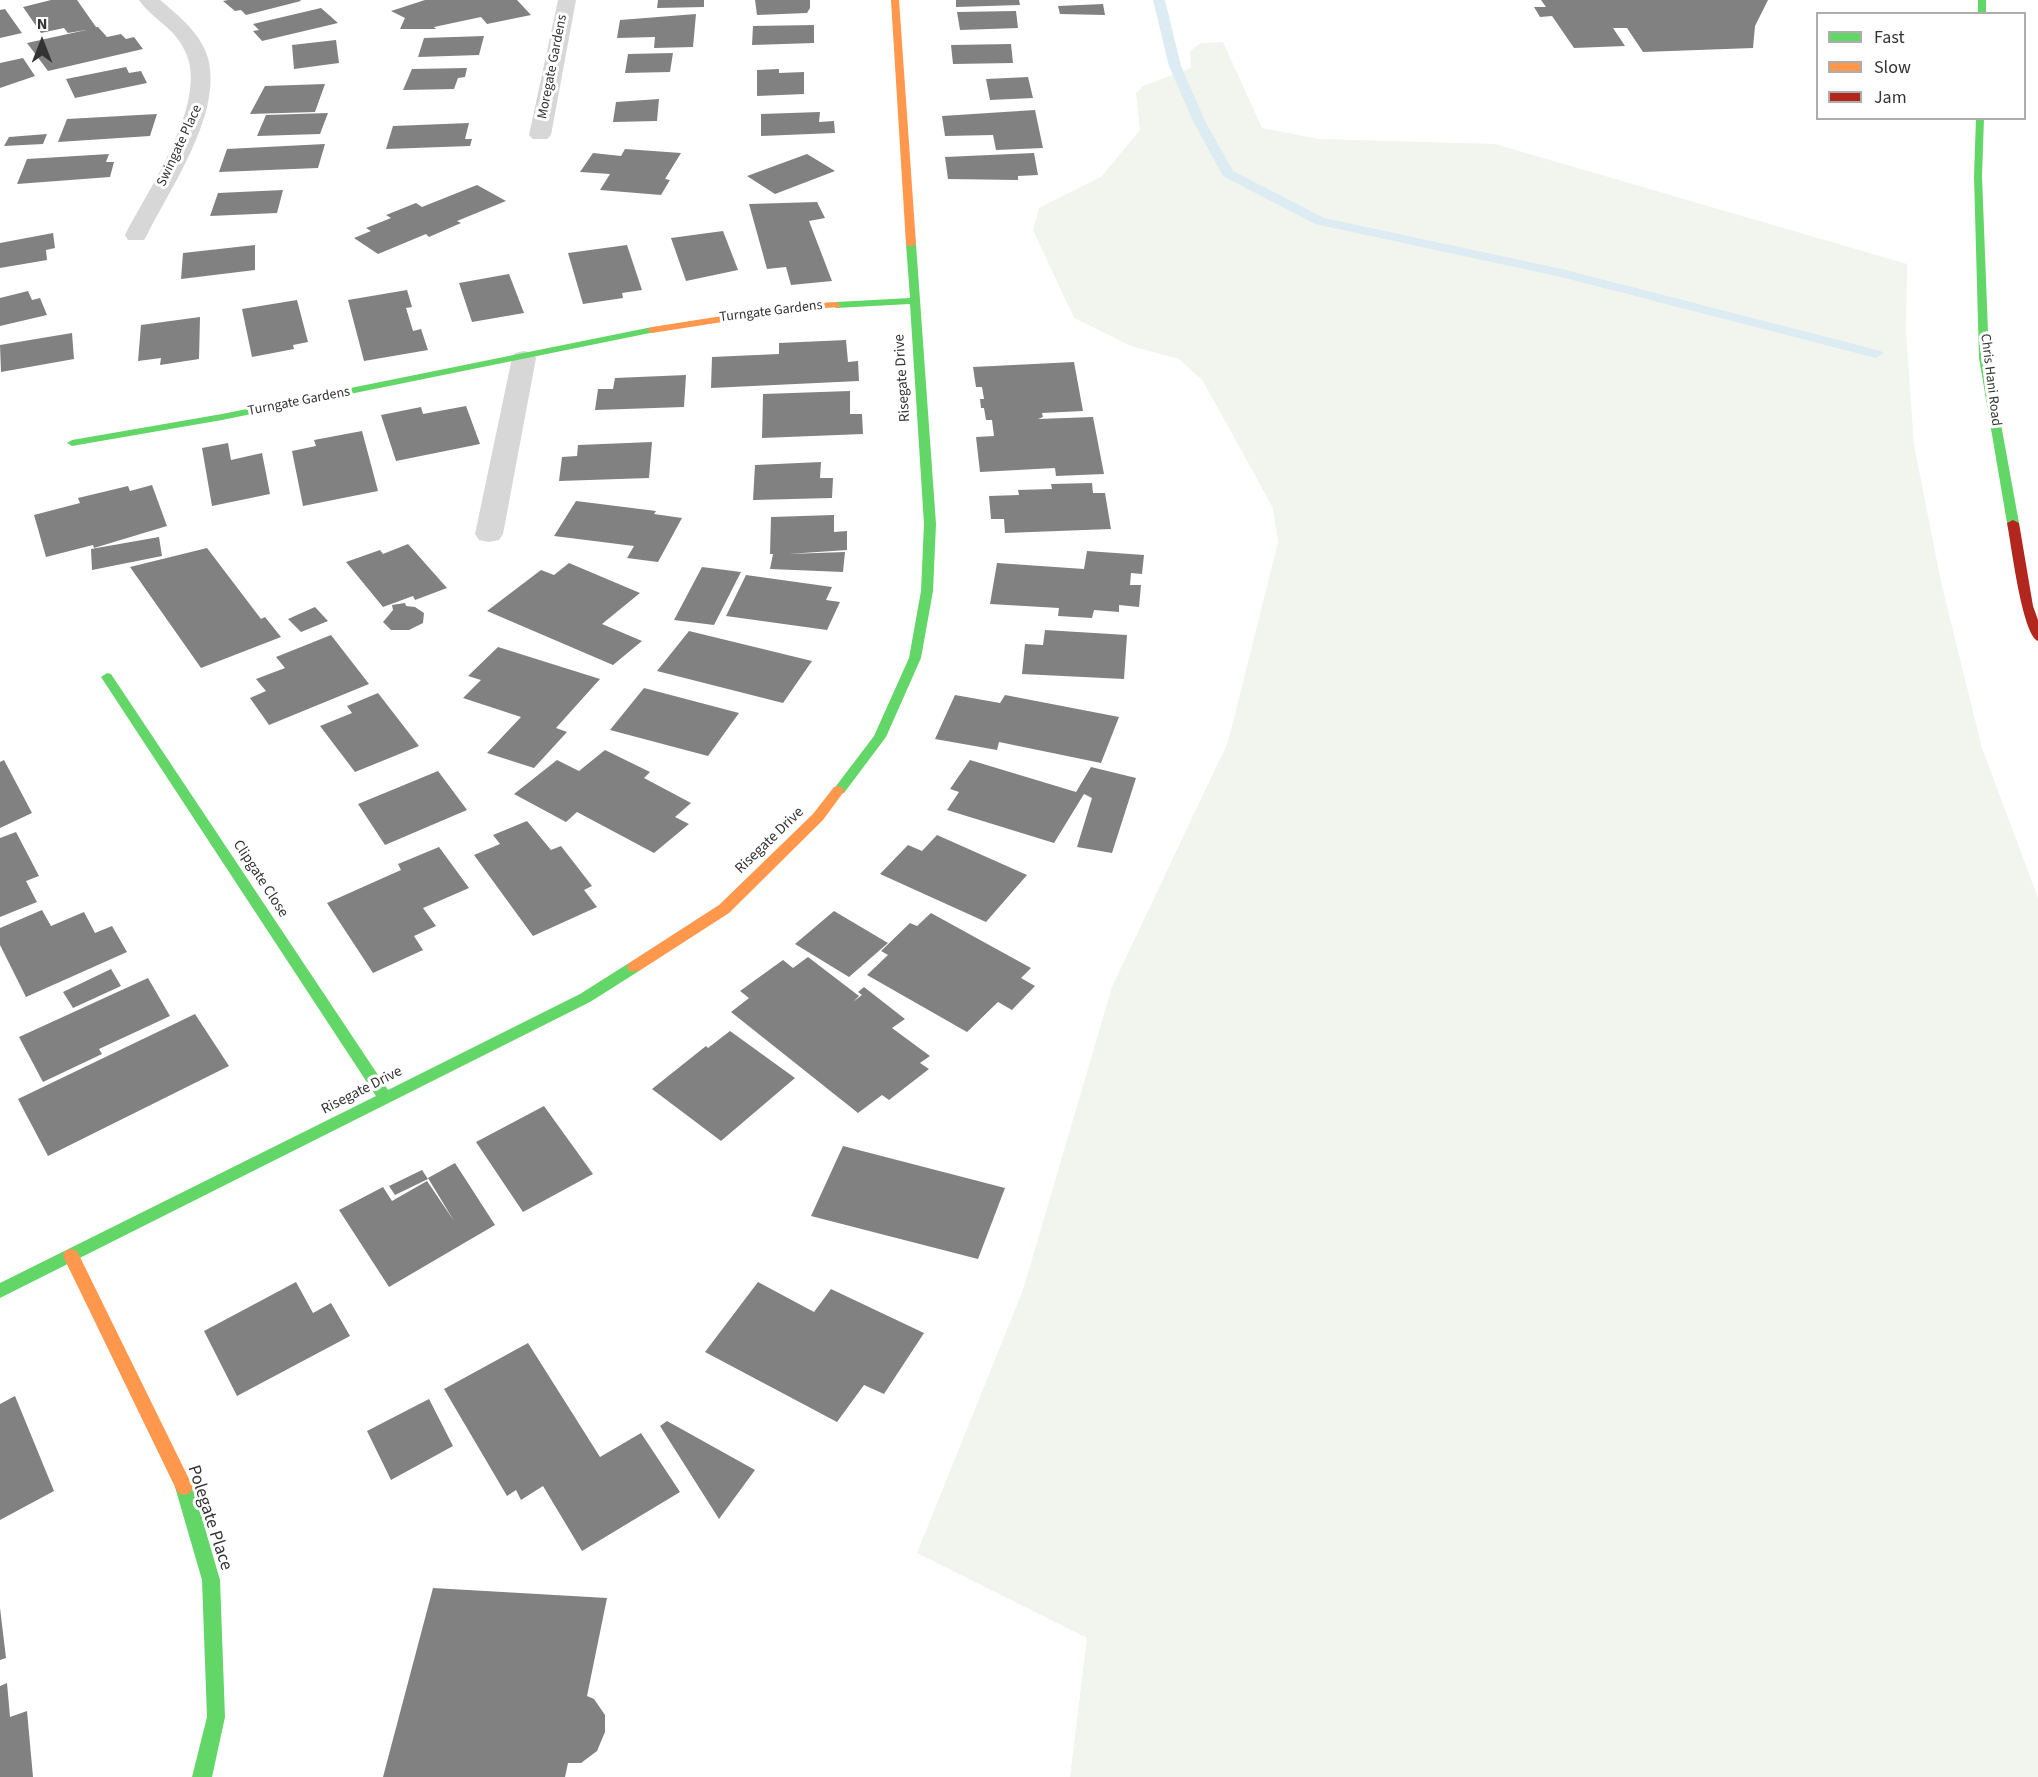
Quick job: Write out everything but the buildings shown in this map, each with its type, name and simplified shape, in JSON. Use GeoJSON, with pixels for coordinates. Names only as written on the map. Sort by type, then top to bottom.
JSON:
{"type":"FeatureCollection","features":[{"type":"Feature","properties":{"kind":"street","name":"Swingate Place"},"geometry":{"type":"LineString","coordinates":[[136,235],[191,129],[201,101],[202,72],[190,40],[165,12],[148,0]]}},
{"type":"Feature","properties":{"kind":"street","name":"Moregate Gardens"},"geometry":{"type":"LineString","coordinates":[[540,135],[567,0]]}},
{"type":"Feature","properties":{"kind":"street","name":"Risegate Drive"},"geometry":{"type":"LineString","coordinates":[[0,1291],[585,998],[724,909],[818,817],[880,737],[915,658],[927,591],[930,524],[895,0]]}},
{"type":"Feature","properties":{"kind":"street","name":"Chris Hani Road"},"geometry":{"type":"LineString","coordinates":[[1980,120],[1978,176],[1984,358],[2027,606],[2038,638]]}},
{"type":"Feature","properties":{"kind":"street","name":"Turngate Gardens"},"geometry":{"type":"LineString","coordinates":[[72,442],[222,417],[524,358],[670,326],[799,307],[914,301]]}},
{"type":"Feature","properties":{"kind":"street"},"geometry":{"type":"LineString","coordinates":[[489,534],[524,358]]}},
{"type":"Feature","properties":{"kind":"street","name":"Clipgate Close"},"geometry":{"type":"LineString","coordinates":[[107,677],[385,1098]]}},
{"type":"Feature","properties":{"kind":"street","name":"Polegate Place"},"geometry":{"type":"LineString","coordinates":[[70,1256],[184,1486],[211,1580],[216,1717],[202,1777]]}},
{"type":"Feature","properties":{"kind":"shaded area"},"geometry":{"type":"Polygon","coordinates":[[[1223,42],[1262,128],[1319,139],[1495,144],[1907,264],[1906,331],[1914,445],[1941,582],[1982,748],[2038,898],[2038,1777],[1070,1777],[1087,1638],[917,1553],[1023,1290],[1112,987],[1228,742],[1278,542],[1273,508],[1203,381],[1179,359],[1131,346],[1074,318],[1033,230],[1039,208],[1101,177],[1140,130],[1136,93],[1143,86],[1191,68],[1190,51],[1201,43],[1223,42]]]}},
{"type":"Feature","properties":{"kind":"waterway"},"geometry":{"type":"LineString","coordinates":[[1159,0],[1175,66],[1199,121],[1228,173],[1320,221],[1562,273],[1876,354]]}},
{"type":"Feature","properties":{"kind":"traffic: fast"},"geometry":{"type":"LineString","coordinates":[[1982,0],[1982,12]]}},
{"type":"Feature","properties":{"kind":"traffic: fast"},"geometry":{"type":"LineString","coordinates":[[1980,120],[1978,176],[1984,358],[2013,523]]}},
{"type":"Feature","properties":{"kind":"traffic: fast"},"geometry":{"type":"LineString","coordinates":[[839,790],[880,737],[915,658],[927,591],[930,524],[911,244]]}},
{"type":"Feature","properties":{"kind":"traffic: fast"},"geometry":{"type":"LineString","coordinates":[[836,305],[914,301]]}},
{"type":"Feature","properties":{"kind":"traffic: fast"},"geometry":{"type":"LineString","coordinates":[[72,443],[222,417],[652,330]]}},
{"type":"Feature","properties":{"kind":"traffic: fast"},"geometry":{"type":"LineString","coordinates":[[107,677],[385,1098]]}},
{"type":"Feature","properties":{"kind":"traffic: fast"},"geometry":{"type":"LineString","coordinates":[[0,1291],[585,998],[634,967]]}},
{"type":"Feature","properties":{"kind":"traffic: fast"},"geometry":{"type":"LineString","coordinates":[[184,1487],[211,1580],[216,1717],[202,1777]]}},
{"type":"Feature","properties":{"kind":"traffic: slow"},"geometry":{"type":"LineString","coordinates":[[895,0],[911,244]]}},
{"type":"Feature","properties":{"kind":"traffic: slow"},"geometry":{"type":"LineString","coordinates":[[652,330],[799,307],[836,305]]}},
{"type":"Feature","properties":{"kind":"traffic: slow"},"geometry":{"type":"LineString","coordinates":[[634,967],[724,909],[818,817],[839,790]]}},
{"type":"Feature","properties":{"kind":"traffic: slow"},"geometry":{"type":"LineString","coordinates":[[71,1256],[184,1487]]}},
{"type":"Feature","properties":{"kind":"traffic: jam"},"geometry":{"type":"LineString","coordinates":[[2013,523],[2027,606],[2038,637]]}}]}
